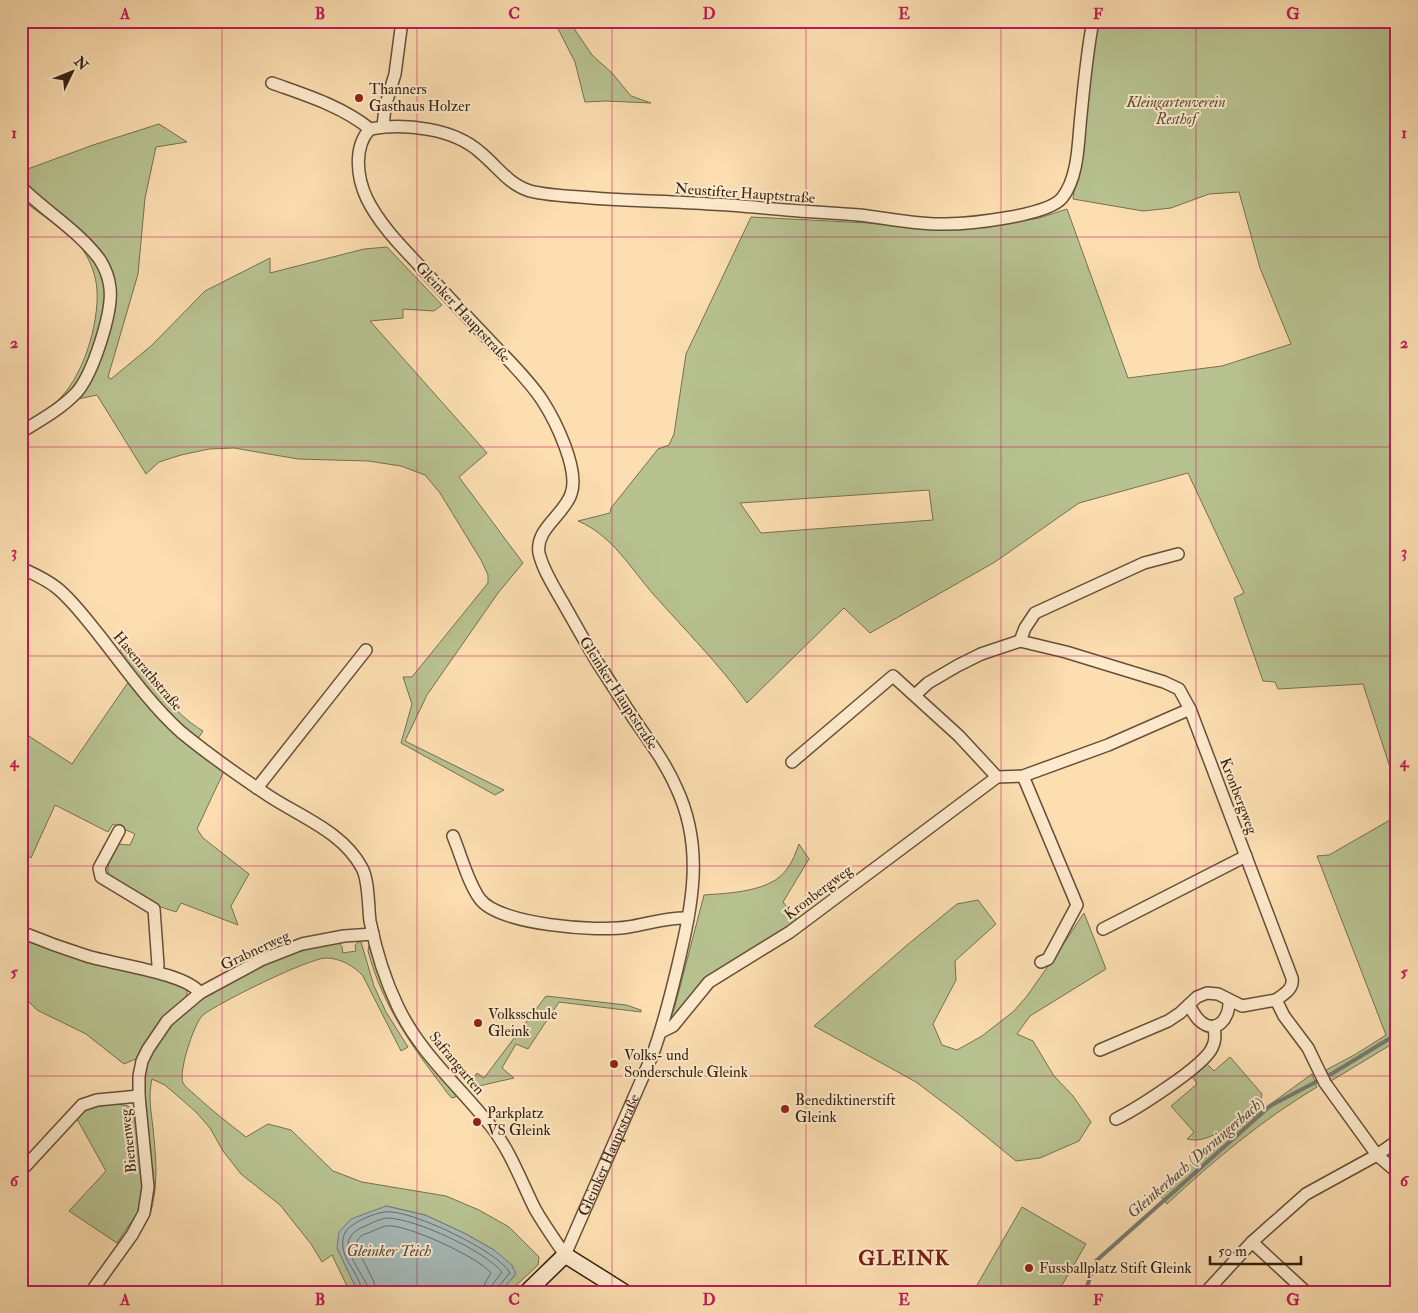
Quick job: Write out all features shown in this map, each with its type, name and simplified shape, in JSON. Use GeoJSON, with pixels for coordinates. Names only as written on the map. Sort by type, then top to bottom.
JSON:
{"type":"FeatureCollection","features":[{"type":"Feature","properties":{"kind":"street"},"geometry":{"type":"LineString","coordinates":[[383,127],[385,107],[395,74],[402,21]]}},
{"type":"Feature","properties":{"kind":"street","name":"Neustifter Hauptstraße"},"geometry":{"type":"LineString","coordinates":[[370,129],[383,127],[435,131],[461,138],[482,154],[511,182],[526,190],[537,193],[616,200],[712,204],[858,215],[942,224],[989,221],[1052,206],[1060,200],[1066,191],[1075,164],[1093,21]]}},
{"type":"Feature","properties":{"kind":"street"},"geometry":{"type":"LineString","coordinates":[[272,83],[320,101],[357,118],[370,129]]}},
{"type":"Feature","properties":{"kind":"street","name":"Gleinker Hauptstraße"},"geometry":{"type":"LineString","coordinates":[[370,129],[360,144],[358,165],[367,199],[382,222],[406,252],[524,377],[540,397],[559,431],[569,458],[573,479],[572,492],[565,507],[544,531],[538,542],[540,554],[546,572],[590,651],[663,761],[677,787],[686,814],[694,850],[693,894],[661,1032],[565,1255]]}},
{"type":"Feature","properties":{"kind":"street"},"geometry":{"type":"LineString","coordinates":[[21,187],[75,234],[100,260],[108,278],[111,298],[104,328],[89,374],[84,382],[69,400],[58,409],[21,432]]}},
{"type":"Feature","properties":{"kind":"street"},"geometry":{"type":"LineString","coordinates":[[915,695],[928,683],[957,666],[981,654],[1020,640],[1024,628],[1035,613],[1144,563],[1178,554]]}},
{"type":"Feature","properties":{"kind":"street","name":"Hasenrathstraße"},"geometry":{"type":"LineString","coordinates":[[21,568],[51,583],[69,599],[137,684],[170,721],[194,742],[258,788],[326,830],[340,842],[358,862],[364,873],[373,934]]}},
{"type":"Feature","properties":{"kind":"street","name":"Kronbergweg"},"geometry":{"type":"LineString","coordinates":[[1020,640],[1164,682],[1179,689],[1190,709],[1246,856],[1103,929]]}},
{"type":"Feature","properties":{"kind":"street"},"geometry":{"type":"LineString","coordinates":[[258,788],[366,650]]}},
{"type":"Feature","properties":{"kind":"street"},"geometry":{"type":"LineString","coordinates":[[792,762],[893,676],[958,736],[997,777],[1023,776],[1108,745],[1190,709]]}},
{"type":"Feature","properties":{"kind":"street"},"geometry":{"type":"LineString","coordinates":[[1023,776],[1077,905],[1048,959],[1041,962]]}},
{"type":"Feature","properties":{"kind":"street","name":"Kronbergweg"},"geometry":{"type":"LineString","coordinates":[[661,1032],[673,1026],[709,982],[790,932],[997,777]]}},
{"type":"Feature","properties":{"kind":"street"},"geometry":{"type":"LineString","coordinates":[[119,831],[99,868],[101,877],[154,909],[158,965],[156,972]]}},
{"type":"Feature","properties":{"kind":"street"},"geometry":{"type":"LineString","coordinates":[[453,836],[475,891],[481,901],[506,916],[538,923],[595,929],[627,928],[678,918],[688,918]]}},
{"type":"Feature","properties":{"kind":"street"},"geometry":{"type":"LineString","coordinates":[[1100,1050],[1168,1021],[1197,997],[1208,993],[1218,994],[1242,1006],[1276,1000],[1290,988],[1293,983],[1292,978],[1246,856]]}},
{"type":"Feature","properties":{"kind":"street"},"geometry":{"type":"LineString","coordinates":[[21,932],[87,957],[156,972],[191,984],[200,993]]}},
{"type":"Feature","properties":{"kind":"street","name":"Grabnerweg"},"geometry":{"type":"LineString","coordinates":[[200,993],[261,960],[302,944],[344,936],[373,934]]}},
{"type":"Feature","properties":{"kind":"street","name":"Safrangarten"},"geometry":{"type":"LineString","coordinates":[[373,934],[385,978],[409,1026],[431,1057],[491,1126],[510,1156],[537,1211],[565,1255]]}},
{"type":"Feature","properties":{"kind":"street","name":"Bienenweg"},"geometry":{"type":"LineString","coordinates":[[91,1292],[140,1223],[147,1199],[147,1168],[139,1096],[139,1076],[142,1061],[167,1021],[200,993]]}},
{"type":"Feature","properties":{"kind":"street"},"geometry":{"type":"LineString","coordinates":[[1276,1000],[1284,1016],[1308,1048],[1325,1083],[1377,1155],[1397,1172]]}},
{"type":"Feature","properties":{"kind":"street"},"geometry":{"type":"LineString","coordinates":[[1189,1005],[1200,1021],[1206,1025],[1214,1026],[1220,1025],[1226,1018],[1230,1010],[1229,1001]]}},
{"type":"Feature","properties":{"kind":"street"},"geometry":{"type":"LineString","coordinates":[[1116,1119],[1137,1108],[1201,1062],[1212,1050],[1216,1039],[1214,1026]]}},
{"type":"Feature","properties":{"kind":"street"},"geometry":{"type":"LineString","coordinates":[[21,1171],[82,1105],[97,1100],[139,1096]]}},
{"type":"Feature","properties":{"kind":"street"},"geometry":{"type":"LineString","coordinates":[[1206,1292],[1252,1242],[1306,1194],[1377,1155],[1397,1141]]}},
{"type":"Feature","properties":{"kind":"street"},"geometry":{"type":"LineString","coordinates":[[1252,1242],[1306,1292]]}},
{"type":"Feature","properties":{"kind":"street"},"geometry":{"type":"LineString","coordinates":[[527,1292],[565,1255],[624,1292]]}},
{"type":"Feature","properties":{"kind":"green space"},"geometry":{"type":"Polygon","coordinates":[[[554,21],[569,21],[592,55],[612,73],[631,96],[651,103],[585,102],[575,62],[554,21]]]}},
{"type":"Feature","properties":{"kind":"green space","name":"Kleingartenverein Resthof"},"geometry":{"type":"Polygon","coordinates":[[[1097,21],[1397,21],[1397,789],[1363,684],[1278,689],[1275,682],[1263,681],[1234,598],[1244,593],[1188,473],[1079,503],[995,562],[870,633],[844,608],[747,703],[714,661],[611,544],[590,527],[578,521],[610,513],[611,508],[658,449],[669,445],[674,434],[686,354],[751,217],[868,223],[920,228],[1009,223],[1039,218],[1067,209],[1128,378],[1222,366],[1291,344],[1260,268],[1239,192],[1209,194],[1171,208],[1143,211],[1073,199],[1097,21]],[[929,490],[740,503],[761,533],[933,520],[929,490]]]}},
{"type":"Feature","properties":{"kind":"green space"},"geometry":{"type":"Polygon","coordinates":[[[159,124],[187,142],[156,147],[145,198],[138,274],[108,377],[111,379],[151,346],[205,291],[270,258],[270,273],[364,249],[387,247],[442,305],[434,311],[403,309],[403,318],[370,321],[487,453],[459,477],[523,563],[498,593],[427,695],[405,741],[504,790],[495,795],[401,743],[412,704],[403,677],[412,677],[488,583],[488,575],[481,560],[440,493],[425,475],[401,466],[368,461],[298,459],[234,448],[209,449],[181,455],[159,462],[146,474],[97,395],[78,399],[21,425],[56,402],[74,380],[92,334],[97,304],[97,290],[91,264],[78,244],[21,199],[21,166],[25,170],[93,145],[159,124]]]}},
{"type":"Feature","properties":{"kind":"green space"},"geometry":{"type":"Polygon","coordinates":[[[123,647],[170,704],[203,731],[197,740],[160,704],[118,653],[123,647]]]}},
{"type":"Feature","properties":{"kind":"green space"},"geometry":{"type":"Polygon","coordinates":[[[129,681],[224,771],[197,829],[203,838],[249,874],[231,906],[238,925],[181,903],[176,912],[161,907],[109,876],[109,864],[117,844],[130,845],[135,834],[113,824],[108,832],[55,805],[31,858],[21,852],[21,731],[72,764],[129,681]]]}},
{"type":"Feature","properties":{"kind":"green space"},"geometry":{"type":"Polygon","coordinates":[[[1397,816],[1397,1041],[1331,1081],[1326,1070],[1386,1035],[1317,856],[1329,855],[1397,816]]]}},
{"type":"Feature","properties":{"kind":"green space"},"geometry":{"type":"Polygon","coordinates":[[[799,844],[809,859],[783,902],[797,920],[703,980],[672,1019],[670,1019],[704,895],[749,890],[771,882],[780,877],[787,869],[793,860],[799,844]]]}},
{"type":"Feature","properties":{"kind":"green space"},"geometry":{"type":"Polygon","coordinates":[[[978,900],[996,924],[955,961],[956,980],[933,1024],[942,1045],[957,1050],[982,1036],[1014,1011],[1027,996],[1084,913],[1106,969],[1030,1016],[1017,1034],[1033,1041],[1054,1076],[1073,1096],[1091,1122],[1079,1141],[1040,1158],[1016,1161],[916,1082],[814,1026],[957,904],[978,900]]]}},
{"type":"Feature","properties":{"kind":"green space"},"geometry":{"type":"Polygon","coordinates":[[[21,937],[165,978],[187,989],[187,995],[168,1014],[138,1058],[124,1064],[86,1034],[37,1010],[21,994],[21,937]]]}},
{"type":"Feature","properties":{"kind":"green space"},"geometry":{"type":"Polygon","coordinates":[[[361,942],[374,986],[386,1012],[408,1047],[401,1051],[363,976],[346,963],[326,958],[302,965],[264,982],[203,1015],[195,1027],[188,1048],[183,1069],[183,1083],[206,1105],[246,1137],[268,1124],[291,1130],[333,1171],[362,1182],[446,1196],[479,1210],[509,1227],[539,1257],[538,1265],[509,1292],[500,1292],[516,1274],[494,1250],[464,1233],[425,1215],[386,1206],[337,1248],[358,1292],[348,1292],[348,1288],[332,1255],[322,1262],[311,1244],[280,1205],[241,1174],[223,1151],[210,1128],[196,1112],[165,1085],[152,1079],[150,1097],[156,1162],[154,1195],[147,1221],[129,1250],[126,1249],[144,1219],[143,1082],[147,1059],[161,1037],[193,1003],[266,963],[327,943],[339,943],[343,953],[356,951],[355,945],[361,942]]]}},
{"type":"Feature","properties":{"kind":"green space"},"geometry":{"type":"Polygon","coordinates":[[[369,946],[384,989],[458,1096],[452,1098],[449,1095],[401,1027],[374,972],[368,951],[369,946]]]}},
{"type":"Feature","properties":{"kind":"green space"},"geometry":{"type":"Polygon","coordinates":[[[546,996],[626,1005],[641,1010],[641,1012],[559,1002],[528,1049],[516,1044],[502,1068],[514,1078],[479,1086],[472,1081],[477,1073],[484,1078],[546,996]]]}},
{"type":"Feature","properties":{"kind":"green space"},"geometry":{"type":"Polygon","coordinates":[[[1230,1057],[1262,1094],[1261,1099],[1217,1133],[1197,1140],[1187,1139],[1194,1132],[1171,1106],[1197,1084],[1192,1076],[1207,1064],[1214,1071],[1230,1057]]]}},
{"type":"Feature","properties":{"kind":"green space"},"geometry":{"type":"Polygon","coordinates":[[[1312,1074],[1317,1087],[1277,1113],[1239,1142],[1167,1204],[1159,1194],[1203,1153],[1312,1074]]]}},
{"type":"Feature","properties":{"kind":"green space"},"geometry":{"type":"Polygon","coordinates":[[[118,1104],[128,1106],[136,1113],[145,1179],[140,1209],[117,1243],[69,1211],[106,1171],[77,1119],[90,1107],[118,1104]]]}},
{"type":"Feature","properties":{"kind":"green space","name":"Fussballplatz Stift Gleink"},"geometry":{"type":"Polygon","coordinates":[[[1022,1207],[1086,1244],[1058,1292],[973,1292],[1022,1207]]]}},
{"type":"Feature","properties":{"kind":"water","name":"Gleinker Teich"},"geometry":{"type":"Polygon","coordinates":[[[386,1206],[425,1215],[464,1233],[494,1250],[512,1265],[516,1274],[500,1292],[358,1292],[337,1248],[339,1232],[351,1219],[386,1206]]]}},
{"type":"Feature","properties":{"kind":"waterway","name":"Gleinkerbach (Dorningerbach)"},"geometry":{"type":"LineString","coordinates":[[1085,1292],[1096,1261],[1270,1106],[1333,1073],[1397,1034]]}},
{"type":"Feature","properties":{"kind":"place","name":"Thanners Gasthaus Holzer"},"geometry":{"type":"Point","coordinates":[359,98]}},
{"type":"Feature","properties":{"kind":"place","name":"Volksschule Gleink"},"geometry":{"type":"Point","coordinates":[478,1023]}},
{"type":"Feature","properties":{"kind":"place","name":"Volks- und Sonderschule Gleink"},"geometry":{"type":"Point","coordinates":[614,1064]}},
{"type":"Feature","properties":{"kind":"place","name":"Benediktinerstift Gleink"},"geometry":{"type":"Point","coordinates":[785,1109]}},
{"type":"Feature","properties":{"kind":"place","name":"Parkplatz VS Gleink"},"geometry":{"type":"Point","coordinates":[477,1122]}},
{"type":"Feature","properties":{"kind":"place","name":"Fussballplatz Stift Gleink"},"geometry":{"type":"Point","coordinates":[1029,1268]}},
{"type":"Feature","properties":{"kind":"district","name":"GLEINK"},"geometry":{"type":"Point","coordinates":[904,1258]}}]}
